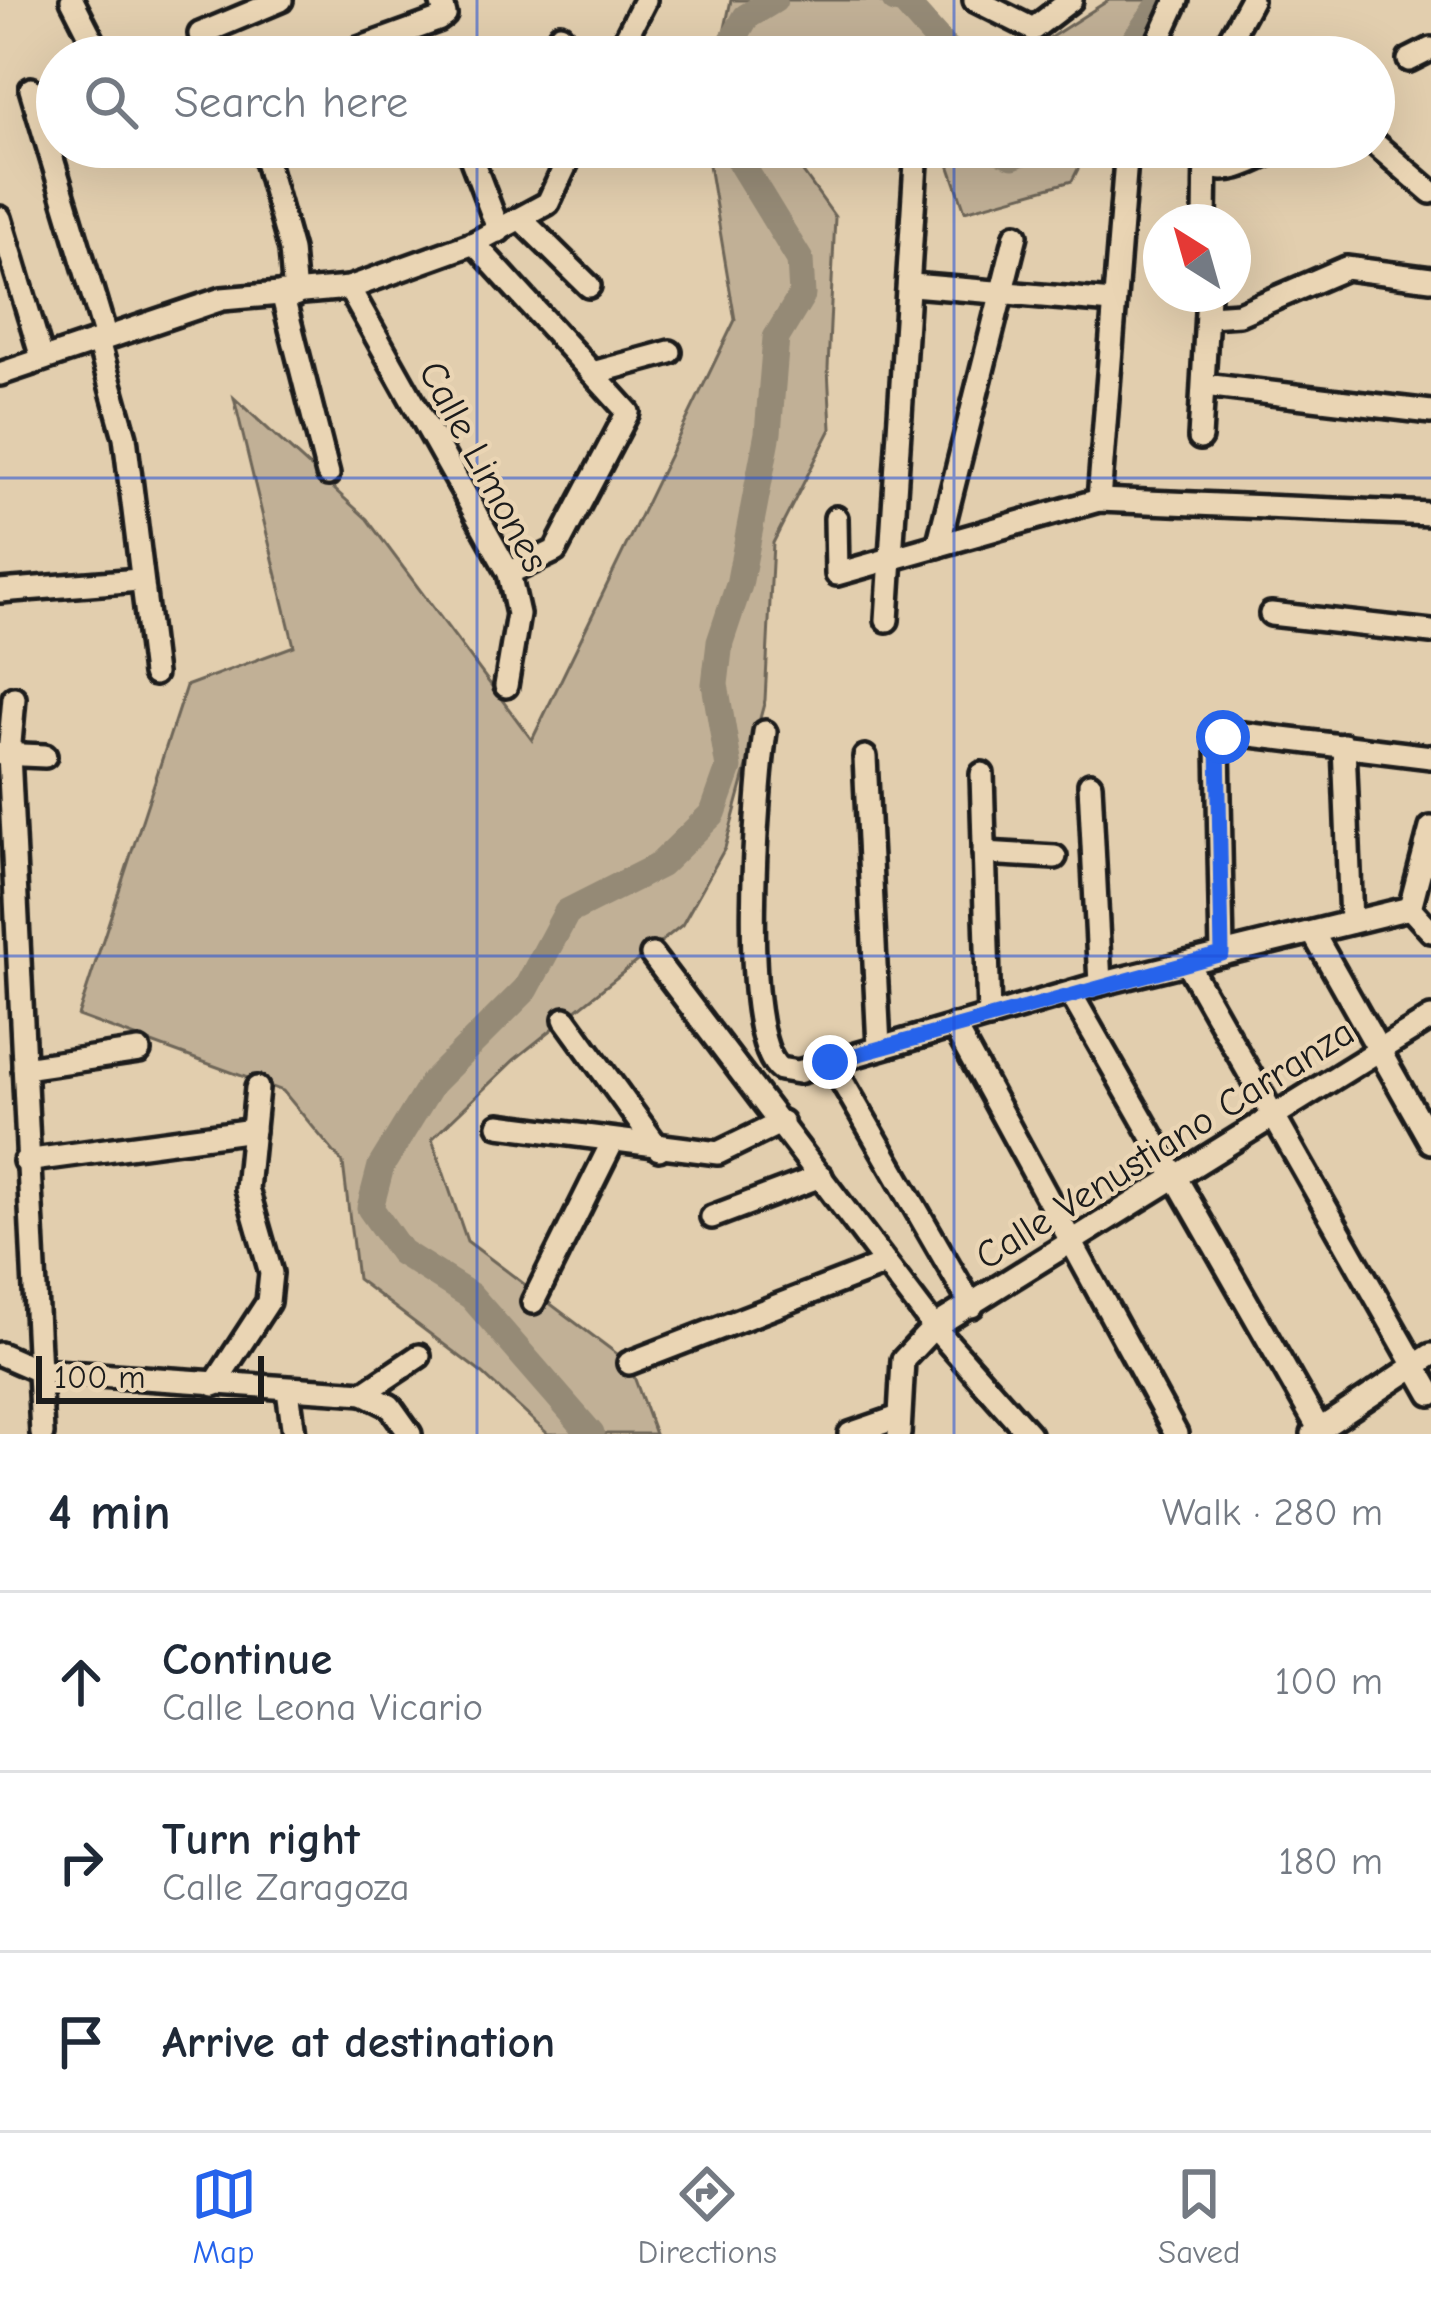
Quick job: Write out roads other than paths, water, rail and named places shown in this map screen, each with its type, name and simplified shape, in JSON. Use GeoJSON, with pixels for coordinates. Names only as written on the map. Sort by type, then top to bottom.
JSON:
{"type":"FeatureCollection","features":[{"type":"Feature","properties":{"kind":"street"},"geometry":{"type":"LineString","coordinates":[[72,0],[90,36]]}},
{"type":"Feature","properties":{"kind":"street"},"geometry":{"type":"LineString","coordinates":[[201,36],[281,0]]}},
{"type":"Feature","properties":{"kind":"street"},"geometry":{"type":"LineString","coordinates":[[394,36],[445,15],[441,0]]}},
{"type":"Feature","properties":{"kind":"street"},"geometry":{"type":"LineString","coordinates":[[627,36],[645,0]]}},
{"type":"Feature","properties":{"kind":"street"},"geometry":{"type":"LineString","coordinates":[[975,0],[1033,29],[1071,0]]}},
{"type":"Feature","properties":{"kind":"street"},"geometry":{"type":"LineString","coordinates":[[1161,36],[1178,0]]}},
{"type":"Feature","properties":{"kind":"street"},"geometry":{"type":"LineString","coordinates":[[1232,36],[1252,0]]}},
{"type":"Feature","properties":{"kind":"street"},"geometry":{"type":"LineString","coordinates":[[1409,60],[1431,49]]}},
{"type":"Feature","properties":{"kind":"street"},"geometry":{"type":"LineString","coordinates":[[31,88],[36,106]]}},
{"type":"Feature","properties":{"kind":"street"},"geometry":{"type":"LineString","coordinates":[[1395,161],[1431,192]]}},
{"type":"Feature","properties":{"kind":"street"},"geometry":{"type":"LineString","coordinates":[[54,168],[125,437],[154,674]]}},
{"type":"Feature","properties":{"kind":"street"},"geometry":{"type":"LineString","coordinates":[[267,168],[291,250],[288,294],[328,474]]}},
{"type":"Feature","properties":{"kind":"street"},"geometry":{"type":"LineString","coordinates":[[475,168],[499,232]]}},
{"type":"Feature","properties":{"kind":"street"},"geometry":{"type":"LineString","coordinates":[[0,374],[222,299],[349,288],[474,243],[523,221],[548,202],[566,168]]}},
{"type":"Feature","properties":{"kind":"street"},"geometry":{"type":"LineString","coordinates":[[886,620],[916,168]]}},
{"type":"Feature","properties":{"kind":"street"},"geometry":{"type":"LineString","coordinates":[[1100,500],[1125,168]]}},
{"type":"Feature","properties":{"kind":"street"},"geometry":{"type":"LineString","coordinates":[[1205,204],[1206,168]]}},
{"type":"Feature","properties":{"kind":"street"},"geometry":{"type":"LineString","coordinates":[[0,218],[42,358]]}},
{"type":"Feature","properties":{"kind":"street"},"geometry":{"type":"LineString","coordinates":[[523,221],[589,286]]}},
{"type":"Feature","properties":{"kind":"street"},"geometry":{"type":"LineString","coordinates":[[938,546],[1016,236]]}},
{"type":"Feature","properties":{"kind":"street"},"geometry":{"type":"LineString","coordinates":[[474,243],[628,412],[555,551],[509,573]]}},
{"type":"Feature","properties":{"kind":"street"},"geometry":{"type":"LineString","coordinates":[[1251,309],[1346,268],[1431,279]]}},
{"type":"Feature","properties":{"kind":"street"},"geometry":{"type":"LineString","coordinates":[[912,285],[1113,302]]}},
{"type":"Feature","properties":{"kind":"street","name":"Calle Limones"},"geometry":{"type":"LineString","coordinates":[[349,288],[509,573],[518,614],[506,686]]}},
{"type":"Feature","properties":{"kind":"street"},"geometry":{"type":"LineString","coordinates":[[1200,437],[1209,312]]}},
{"type":"Feature","properties":{"kind":"street"},"geometry":{"type":"LineString","coordinates":[[593,373],[670,352]]}},
{"type":"Feature","properties":{"kind":"street"},"geometry":{"type":"LineString","coordinates":[[1204,385],[1431,412]]}},
{"type":"Feature","properties":{"kind":"street"},"geometry":{"type":"LineString","coordinates":[[836,518],[837,574],[1100,500],[1431,514]]}},
{"type":"Feature","properties":{"kind":"street"},"geometry":{"type":"LineString","coordinates":[[0,591],[140,580]]}},
{"type":"Feature","properties":{"kind":"street"},"geometry":{"type":"LineString","coordinates":[[1270,614],[1431,632]]}},
{"type":"Feature","properties":{"kind":"street"},"geometry":{"type":"LineString","coordinates":[[14,698],[5,754],[42,1434]]}},
{"type":"Feature","properties":{"kind":"street"},"geometry":{"type":"LineString","coordinates":[[765,731],[753,820],[758,1033],[773,1064],[798,1072],[1100,984],[1410,908]]}},
{"type":"Feature","properties":{"kind":"street"},"geometry":{"type":"LineString","coordinates":[[1222,954],[1218,745],[1223,737],[1243,734],[1431,757]]}},
{"type":"Feature","properties":{"kind":"street"},"geometry":{"type":"LineString","coordinates":[[1344,745],[1352,922]]}},
{"type":"Feature","properties":{"kind":"street"},"geometry":{"type":"LineString","coordinates":[[5,754],[45,756]]}},
{"type":"Feature","properties":{"kind":"street"},"geometry":{"type":"LineString","coordinates":[[866,758],[879,1048]]}},
{"type":"Feature","properties":{"kind":"street"},"geometry":{"type":"LineString","coordinates":[[982,774],[989,1017]]}},
{"type":"Feature","properties":{"kind":"street"},"geometry":{"type":"LineString","coordinates":[[1090,784],[1100,984]]}},
{"type":"Feature","properties":{"kind":"street"},"geometry":{"type":"LineString","coordinates":[[1410,908],[1431,828]]}},
{"type":"Feature","properties":{"kind":"street"},"geometry":{"type":"LineString","coordinates":[[984,853],[1055,857]]}},
{"type":"Feature","properties":{"kind":"street"},"geometry":{"type":"LineString","coordinates":[[1410,908],[1431,931]]}},
{"type":"Feature","properties":{"kind":"street"},"geometry":{"type":"LineString","coordinates":[[1313,932],[1431,1142]]}},
{"type":"Feature","properties":{"kind":"street"},"geometry":{"type":"LineString","coordinates":[[652,955],[885,1264],[953,1316]]}},
{"type":"Feature","properties":{"kind":"street"},"geometry":{"type":"LineString","coordinates":[[1186,963],[1423,1360],[1431,1394]]}},
{"type":"Feature","properties":{"kind":"street"},"geometry":{"type":"LineString","coordinates":[[1071,994],[1318,1432],[1423,1360]]}},
{"type":"Feature","properties":{"kind":"street"},"geometry":{"type":"LineString","coordinates":[[565,1018],[659,1149]]}},
{"type":"Feature","properties":{"kind":"street","name":"Calle Venustiano Carranza"},"geometry":{"type":"LineString","coordinates":[[953,1316],[1431,1018]]}},
{"type":"Feature","properties":{"kind":"street"},"geometry":{"type":"LineString","coordinates":[[954,1026],[1175,1434]]}},
{"type":"Feature","properties":{"kind":"street"},"geometry":{"type":"LineString","coordinates":[[24,1068],[139,1052]]}},
{"type":"Feature","properties":{"kind":"street"},"geometry":{"type":"LineString","coordinates":[[830,1062],[953,1316],[1029,1434]]}},
{"type":"Feature","properties":{"kind":"street"},"geometry":{"type":"LineString","coordinates":[[214,1385],[268,1302],[272,1273],[247,1189],[257,1088]]}},
{"type":"Feature","properties":{"kind":"street"},"geometry":{"type":"LineString","coordinates":[[499,1125],[718,1153],[782,1122]]}},
{"type":"Feature","properties":{"kind":"street"},"geometry":{"type":"LineString","coordinates":[[25,1161],[253,1130]]}},
{"type":"Feature","properties":{"kind":"street"},"geometry":{"type":"LineString","coordinates":[[533,1302],[612,1143]]}},
{"type":"Feature","properties":{"kind":"street"},"geometry":{"type":"LineString","coordinates":[[712,1217],[821,1176]]}},
{"type":"Feature","properties":{"kind":"street"},"geometry":{"type":"LineString","coordinates":[[629,1363],[885,1264]]}},
{"type":"Feature","properties":{"kind":"street"},"geometry":{"type":"LineString","coordinates":[[850,1434],[899,1425],[903,1360],[953,1316]]}},
{"type":"Feature","properties":{"kind":"street"},"geometry":{"type":"LineString","coordinates":[[0,1354],[39,1371],[364,1394],[389,1406],[410,1434]]}},
{"type":"Feature","properties":{"kind":"street"},"geometry":{"type":"LineString","coordinates":[[364,1394],[419,1356]]}},
{"type":"Feature","properties":{"kind":"street"},"geometry":{"type":"LineString","coordinates":[[288,1390],[294,1434]]}},
{"type":"Feature","properties":{"kind":"waterway"},"geometry":{"type":"LineString","coordinates":[[735,36],[746,17],[774,0]]}},
{"type":"Feature","properties":{"kind":"waterway"},"geometry":{"type":"LineString","coordinates":[[895,0],[904,2],[934,36]]}},
{"type":"Feature","properties":{"kind":"waterway"},"geometry":{"type":"LineString","coordinates":[[1138,36],[1163,0]]}},
{"type":"Feature","properties":{"kind":"waterway"},"geometry":{"type":"LineString","coordinates":[[591,1434],[471,1296],[401,1252],[370,1208],[381,1166],[432,1083],[526,989],[567,912],[660,865],[713,813],[729,768],[715,684],[720,642],[739,585],[768,433],[776,338],[802,295],[800,260],[744,168]]}}]}
